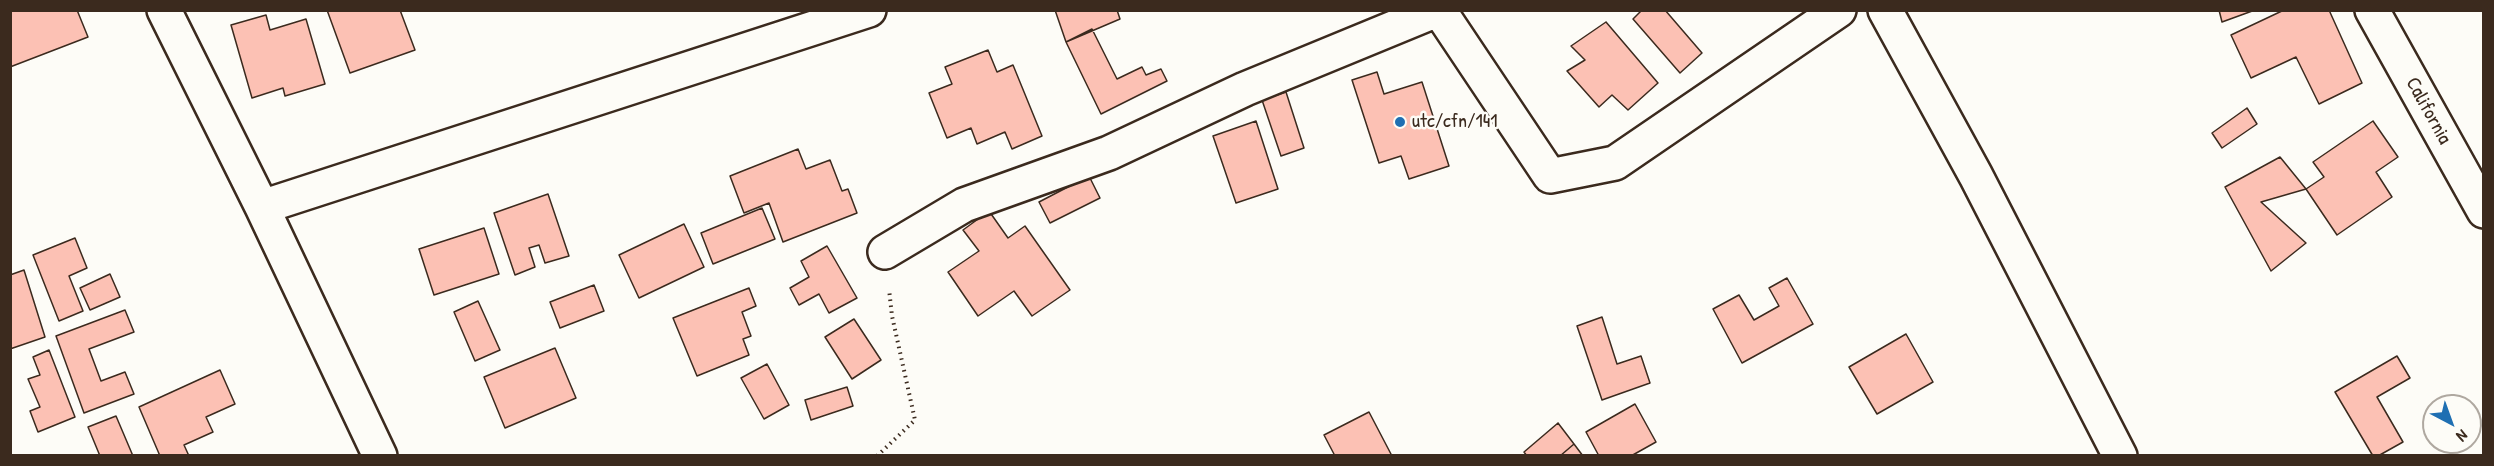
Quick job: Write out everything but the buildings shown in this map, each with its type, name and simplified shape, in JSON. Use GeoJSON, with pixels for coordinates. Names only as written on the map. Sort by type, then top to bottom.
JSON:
{"type":"FeatureCollection","features":[{"type":"Feature","properties":{"kind":"street"},"geometry":{"type":"LineString","coordinates":[[164,10],[262,207],[380,456]]}},
{"type":"Feature","properties":{"kind":"street"},"geometry":{"type":"LineString","coordinates":[[262,207],[869,10]]}},
{"type":"Feature","properties":{"kind":"street"},"geometry":{"type":"LineString","coordinates":[[885,252],[964,205],[1109,153],[1245,89],[1438,10],[1550,176],[1615,163],[1839,10]]}},
{"type":"Feature","properties":{"kind":"street"},"geometry":{"type":"LineString","coordinates":[[1885,10],[1976,176],[2121,456]]}},
{"type":"Feature","properties":{"kind":"street","name":"California"},"geometry":{"type":"LineString","coordinates":[[2372,10],[2484,211]]}},
{"type":"Feature","properties":{"kind":"path"},"geometry":{"type":"LineString","coordinates":[[877,456],[915,420],[892,316],[885,252]]}},
{"type":"Feature","properties":{"kind":"place","name":"utc/cfn/141"},"geometry":{"type":"Point","coordinates":[1400,122]}}]}
